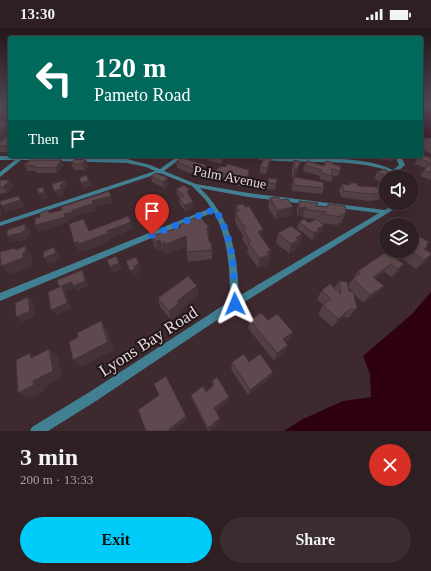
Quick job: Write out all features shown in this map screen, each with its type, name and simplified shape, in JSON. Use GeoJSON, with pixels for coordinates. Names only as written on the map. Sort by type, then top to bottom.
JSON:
{"type":"FeatureCollection","features":[{"type":"Feature","properties":{"kind":"street"},"geometry":{"type":"LineString","coordinates":[[0,175],[19,158]]}},
{"type":"Feature","properties":{"kind":"street","name":"Palm Avenue"},"geometry":{"type":"LineString","coordinates":[[54,158],[132,161],[194,185],[248,195],[386,212]]}},
{"type":"Feature","properties":{"kind":"street"},"geometry":{"type":"LineString","coordinates":[[0,224],[160,171],[178,158]]}},
{"type":"Feature","properties":{"kind":"street"},"geometry":{"type":"LineString","coordinates":[[266,158],[361,163],[388,170]]}},
{"type":"Feature","properties":{"kind":"street"},"geometry":{"type":"LineString","coordinates":[[396,170],[402,165],[399,158]]}},
{"type":"Feature","properties":{"kind":"street"},"geometry":{"type":"LineString","coordinates":[[194,185],[215,209],[224,224],[230,239],[235,304]]}},
{"type":"Feature","properties":{"kind":"street"},"geometry":{"type":"LineString","coordinates":[[0,297],[215,209]]}},
{"type":"Feature","properties":{"kind":"street","name":"Lyons Bay Road"},"geometry":{"type":"LineString","coordinates":[[36,431],[87,400],[235,304],[389,210]]}},
{"type":"Feature","properties":{"kind":"shaded area"},"geometry":{"type":"Polygon","coordinates":[[[423,125],[431,125],[431,143],[424,140],[428,138],[423,137],[423,125]]]}},
{"type":"Feature","properties":{"kind":"shaded area"},"geometry":{"type":"Polygon","coordinates":[[[431,292],[431,431],[284,431],[301,420],[343,401],[371,397],[370,374],[363,356],[412,314],[431,292]]]}},
{"type":"Feature","properties":{"kind":"building"},"geometry":{"type":"Polygon","coordinates":[[[0,125],[6,125],[0,129],[0,125]]]}},
{"type":"Feature","properties":{"kind":"building"},"geometry":{"type":"Polygon","coordinates":[[[8,136],[8,146],[0,146],[0,141],[8,136]]]}},
{"type":"Feature","properties":{"kind":"building"},"geometry":{"type":"Polygon","coordinates":[[[431,138],[431,143],[424,139],[431,138]]]}},
{"type":"Feature","properties":{"kind":"building"},"geometry":{"type":"Polygon","coordinates":[[[423,156],[431,158],[431,163],[418,158],[423,158],[423,156]]]}},
{"type":"Feature","properties":{"kind":"building"},"geometry":{"type":"Polygon","coordinates":[[[182,158],[206,165],[199,171],[176,162],[182,158]]]}},
{"type":"Feature","properties":{"kind":"building"},"geometry":{"type":"Polygon","coordinates":[[[264,158],[271,159],[267,168],[260,167],[264,158]]]}},
{"type":"Feature","properties":{"kind":"building"},"geometry":{"type":"Polygon","coordinates":[[[75,159],[86,160],[82,164],[71,164],[75,159]]]}},
{"type":"Feature","properties":{"kind":"building"},"geometry":{"type":"Polygon","coordinates":[[[30,160],[62,160],[55,168],[24,165],[30,160]]]}},
{"type":"Feature","properties":{"kind":"building"},"geometry":{"type":"Polygon","coordinates":[[[294,160],[301,162],[295,171],[294,160]]]}},
{"type":"Feature","properties":{"kind":"building"},"geometry":{"type":"Polygon","coordinates":[[[307,161],[324,166],[326,161],[334,163],[333,164],[341,166],[340,171],[331,169],[333,176],[321,173],[322,170],[304,165],[307,161]]]}},
{"type":"Feature","properties":{"kind":"building"},"geometry":{"type":"Polygon","coordinates":[[[228,164],[249,170],[248,177],[245,176],[243,179],[223,173],[221,175],[214,172],[221,166],[225,167],[228,164]]]}},
{"type":"Feature","properties":{"kind":"building"},"geometry":{"type":"Polygon","coordinates":[[[430,164],[431,165],[431,173],[424,170],[430,164]]]}},
{"type":"Feature","properties":{"kind":"building"},"geometry":{"type":"Polygon","coordinates":[[[156,173],[168,178],[163,182],[151,176],[156,173]]]}},
{"type":"Feature","properties":{"kind":"building"},"geometry":{"type":"Polygon","coordinates":[[[86,175],[89,180],[81,183],[79,178],[86,175]]]}},
{"type":"Feature","properties":{"kind":"building"},"geometry":{"type":"Polygon","coordinates":[[[294,177],[323,182],[324,188],[294,185],[294,177]]]}},
{"type":"Feature","properties":{"kind":"building"},"geometry":{"type":"Polygon","coordinates":[[[269,178],[277,179],[276,184],[268,183],[269,178]]]}},
{"type":"Feature","properties":{"kind":"building"},"geometry":{"type":"Polygon","coordinates":[[[0,180],[10,180],[3,187],[0,187],[0,180]]]}},
{"type":"Feature","properties":{"kind":"building"},"geometry":{"type":"Polygon","coordinates":[[[65,180],[60,186],[61,189],[54,191],[52,184],[65,180]]]}},
{"type":"Feature","properties":{"kind":"building"},"geometry":{"type":"Polygon","coordinates":[[[350,183],[357,183],[358,186],[377,187],[379,193],[371,194],[344,191],[342,184],[350,185],[350,183]]]}},
{"type":"Feature","properties":{"kind":"building"},"geometry":{"type":"Polygon","coordinates":[[[184,185],[189,189],[187,192],[193,202],[184,205],[179,198],[184,196],[176,189],[184,185]]]}},
{"type":"Feature","properties":{"kind":"building"},"geometry":{"type":"Polygon","coordinates":[[[43,187],[44,192],[39,194],[37,189],[43,187]]]}},
{"type":"Feature","properties":{"kind":"building"},"geometry":{"type":"Polygon","coordinates":[[[109,191],[111,196],[92,201],[93,204],[72,210],[72,212],[64,214],[65,217],[35,225],[35,218],[40,217],[40,213],[48,210],[49,213],[62,210],[61,207],[109,191]]]}},
{"type":"Feature","properties":{"kind":"building"},"geometry":{"type":"Polygon","coordinates":[[[19,196],[20,200],[1,206],[0,201],[19,196]]]}},
{"type":"Feature","properties":{"kind":"building"},"geometry":{"type":"Polygon","coordinates":[[[278,197],[281,200],[288,199],[293,207],[277,210],[270,198],[278,197]]]}},
{"type":"Feature","properties":{"kind":"building"},"geometry":{"type":"Polygon","coordinates":[[[299,201],[318,203],[316,206],[328,207],[328,204],[345,206],[346,212],[345,215],[341,214],[342,217],[322,214],[326,212],[306,209],[306,207],[299,208],[299,201]]]}},
{"type":"Feature","properties":{"kind":"building"},"geometry":{"type":"Polygon","coordinates":[[[160,204],[165,211],[154,215],[149,209],[160,204]]]}},
{"type":"Feature","properties":{"kind":"building"},"geometry":{"type":"Polygon","coordinates":[[[244,204],[245,207],[249,206],[263,229],[258,232],[271,251],[267,252],[269,255],[260,258],[248,243],[251,242],[243,229],[246,228],[238,218],[236,211],[239,211],[236,205],[244,204]]]}},
{"type":"Feature","properties":{"kind":"building"},"geometry":{"type":"Polygon","coordinates":[[[128,216],[131,222],[79,244],[78,241],[74,243],[69,224],[83,219],[89,231],[128,216]]]}},
{"type":"Feature","properties":{"kind":"building"},"geometry":{"type":"Polygon","coordinates":[[[199,216],[209,227],[207,228],[212,250],[187,252],[186,236],[166,244],[165,242],[162,244],[160,240],[155,242],[152,236],[181,227],[179,225],[199,216]]]}},
{"type":"Feature","properties":{"kind":"building"},"geometry":{"type":"Polygon","coordinates":[[[304,219],[309,223],[316,219],[324,225],[317,229],[319,230],[314,233],[299,222],[304,219]]]}},
{"type":"Feature","properties":{"kind":"building"},"geometry":{"type":"Polygon","coordinates":[[[25,224],[25,231],[7,236],[7,230],[25,224]]]}},
{"type":"Feature","properties":{"kind":"building"},"geometry":{"type":"Polygon","coordinates":[[[291,226],[302,234],[296,238],[298,240],[291,244],[278,233],[291,226]]]}},
{"type":"Feature","properties":{"kind":"building"},"geometry":{"type":"Polygon","coordinates":[[[419,236],[429,242],[426,245],[428,246],[424,249],[431,253],[431,255],[424,260],[419,257],[419,236]]]}},
{"type":"Feature","properties":{"kind":"building"},"geometry":{"type":"Polygon","coordinates":[[[25,246],[26,252],[23,253],[23,258],[1,266],[0,252],[15,248],[15,250],[25,246]]]}},
{"type":"Feature","properties":{"kind":"building"},"geometry":{"type":"Polygon","coordinates":[[[54,247],[56,253],[44,258],[43,252],[54,247]]]}},
{"type":"Feature","properties":{"kind":"building"},"geometry":{"type":"Polygon","coordinates":[[[116,256],[119,263],[110,267],[107,260],[116,256]]]}},
{"type":"Feature","properties":{"kind":"building"},"geometry":{"type":"Polygon","coordinates":[[[136,257],[139,264],[134,266],[135,269],[130,271],[126,261],[136,257]]]}},
{"type":"Feature","properties":{"kind":"building"},"geometry":{"type":"Polygon","coordinates":[[[379,257],[379,258],[395,258],[404,264],[398,269],[391,264],[373,277],[384,286],[370,295],[353,279],[360,274],[358,271],[379,257]]]}},
{"type":"Feature","properties":{"kind":"building"},"geometry":{"type":"Polygon","coordinates":[[[82,270],[85,281],[73,286],[72,282],[59,287],[57,280],[82,270]]]}},
{"type":"Feature","properties":{"kind":"building"},"geometry":{"type":"Polygon","coordinates":[[[188,276],[197,286],[177,301],[179,303],[169,311],[158,298],[188,276]]]}},
{"type":"Feature","properties":{"kind":"building"},"geometry":{"type":"Polygon","coordinates":[[[339,281],[347,282],[349,291],[353,292],[357,308],[354,310],[350,309],[338,319],[323,305],[331,299],[322,290],[330,284],[341,294],[339,281]]]}},
{"type":"Feature","properties":{"kind":"building"},"geometry":{"type":"Polygon","coordinates":[[[62,286],[67,303],[51,310],[48,292],[62,286]]]}},
{"type":"Feature","properties":{"kind":"building"},"geometry":{"type":"Polygon","coordinates":[[[28,297],[30,311],[16,317],[15,303],[28,297]]]}},
{"type":"Feature","properties":{"kind":"building"},"geometry":{"type":"Polygon","coordinates":[[[261,313],[268,320],[277,314],[293,332],[283,339],[288,345],[277,353],[250,320],[261,313]]]}},
{"type":"Feature","properties":{"kind":"building"},"geometry":{"type":"Polygon","coordinates":[[[101,321],[108,342],[73,360],[69,342],[78,337],[77,333],[101,321]]]}},
{"type":"Feature","properties":{"kind":"building"},"geometry":{"type":"Polygon","coordinates":[[[49,349],[53,371],[33,381],[34,385],[18,393],[16,360],[30,353],[31,358],[49,349]]]}},
{"type":"Feature","properties":{"kind":"building"},"geometry":{"type":"Polygon","coordinates":[[[244,354],[249,362],[260,354],[273,372],[250,390],[232,362],[244,354]]]}},
{"type":"Feature","properties":{"kind":"building"},"geometry":{"type":"Polygon","coordinates":[[[166,376],[186,416],[169,429],[170,431],[146,431],[138,410],[159,395],[154,384],[166,376]]]}},
{"type":"Feature","properties":{"kind":"building"},"geometry":{"type":"Polygon","coordinates":[[[217,377],[229,397],[214,408],[220,418],[208,428],[191,395],[203,386],[206,392],[214,385],[212,381],[217,377]]]}},
{"type":"Feature","properties":{"kind":"route"},"geometry":{"type":"LineString","coordinates":[[152,235],[215,209],[228,232],[230,239],[235,304]]}}]}
